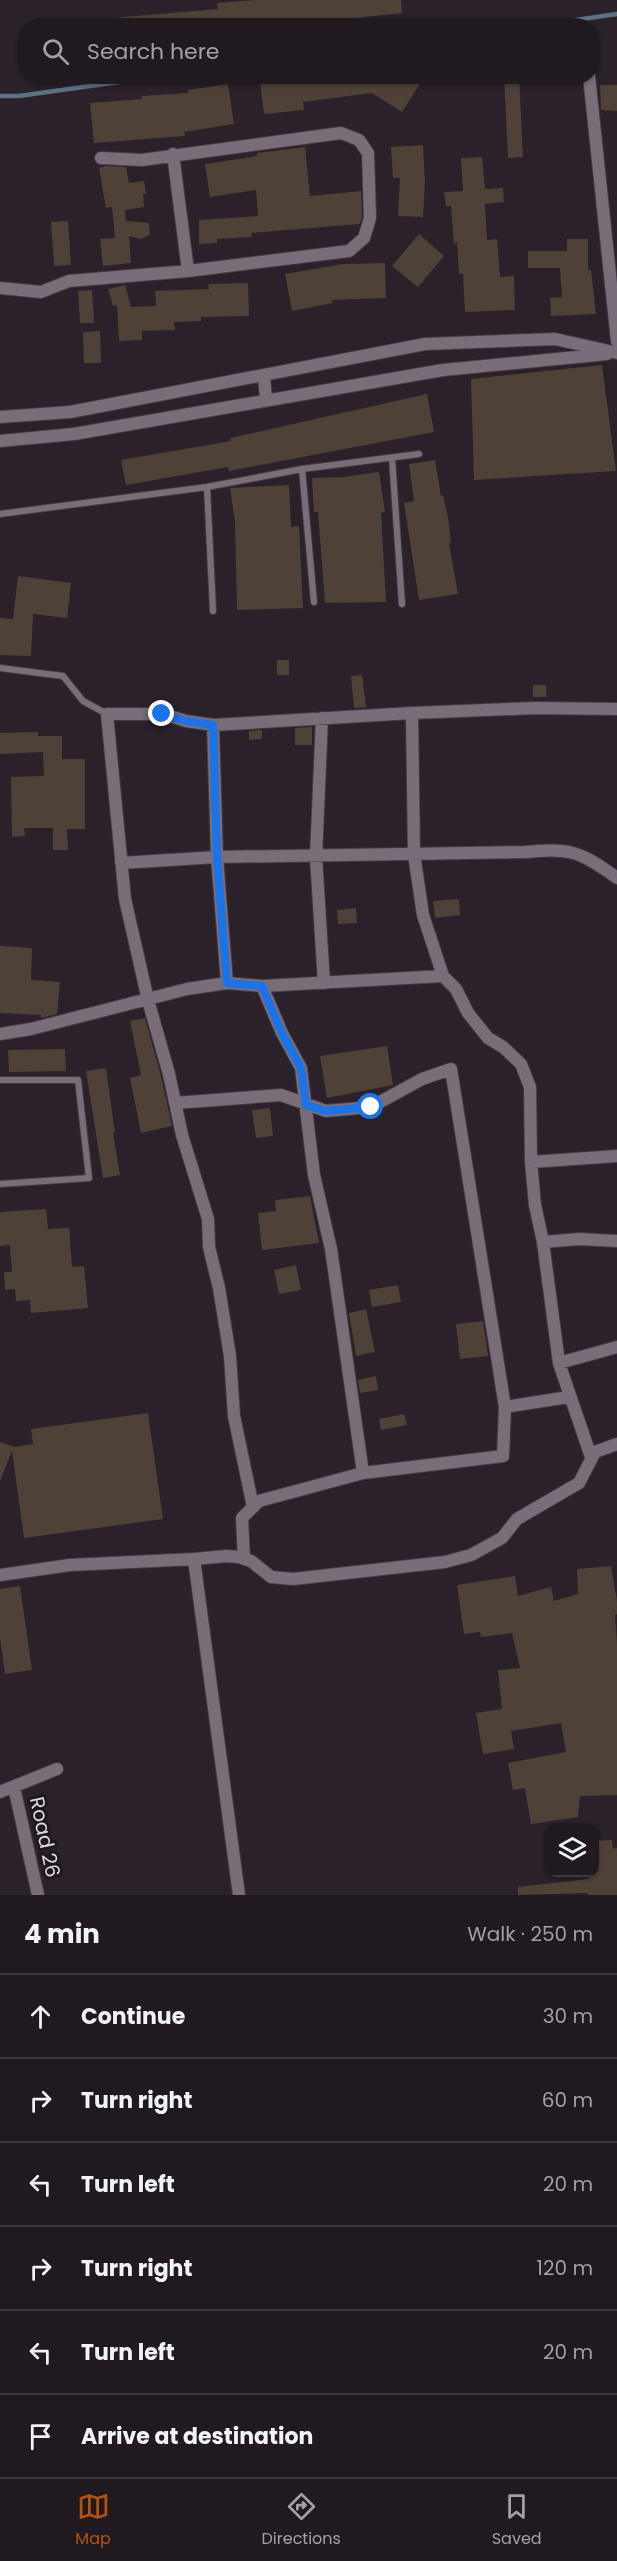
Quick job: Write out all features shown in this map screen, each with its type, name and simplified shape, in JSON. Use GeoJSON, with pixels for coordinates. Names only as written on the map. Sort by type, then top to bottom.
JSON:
{"type":"FeatureCollection","features":[{"type":"Feature","properties":{"kind":"street"},"geometry":{"type":"LineString","coordinates":[[590,84],[617,341]]}},
{"type":"Feature","properties":{"kind":"street"},"geometry":{"type":"LineString","coordinates":[[0,288],[41,292],[69,281],[188,271],[349,251],[364,238],[370,218],[369,153],[359,140],[341,133],[141,160],[101,158]]}},
{"type":"Feature","properties":{"kind":"street"},"geometry":{"type":"LineString","coordinates":[[173,154],[188,271]]}},
{"type":"Feature","properties":{"kind":"street"},"geometry":{"type":"LineString","coordinates":[[0,417],[70,412],[425,344],[555,339],[617,353]]}},
{"type":"Feature","properties":{"kind":"street"},"geometry":{"type":"LineString","coordinates":[[0,441],[74,434],[443,370],[617,353]]}},
{"type":"Feature","properties":{"kind":"street"},"geometry":{"type":"LineString","coordinates":[[264,375],[266,400]]}},
{"type":"Feature","properties":{"kind":"street"},"geometry":{"type":"LineString","coordinates":[[253,1507],[234,1416],[230,1356],[219,1288],[209,1247],[208,1220],[182,1136],[125,899],[107,714],[162,714],[213,725],[322,717],[536,708],[617,709]]}},
{"type":"Feature","properties":{"kind":"street"},"geometry":{"type":"LineString","coordinates":[[412,713],[414,854],[423,915],[442,976],[456,989],[468,1013],[488,1038],[503,1047],[521,1064],[530,1087],[531,1162],[535,1205],[543,1242],[559,1363],[591,1457]]}},
{"type":"Feature","properties":{"kind":"street"},"geometry":{"type":"LineString","coordinates":[[322,717],[316,857],[324,983]]}},
{"type":"Feature","properties":{"kind":"street"},"geometry":{"type":"LineString","coordinates":[[213,725],[217,857],[227,983]]}},
{"type":"Feature","properties":{"kind":"street"},"geometry":{"type":"LineString","coordinates":[[122,863],[217,857],[316,857],[526,852],[553,849],[582,854],[617,878]]}},
{"type":"Feature","properties":{"kind":"street"},"geometry":{"type":"LineString","coordinates":[[0,1034],[31,1029],[188,989],[227,983],[262,986],[442,976]]}},
{"type":"Feature","properties":{"kind":"street"},"geometry":{"type":"LineString","coordinates":[[262,986],[282,1033],[301,1068],[315,1174],[331,1249],[363,1473]]}},
{"type":"Feature","properties":{"kind":"street"},"geometry":{"type":"LineString","coordinates":[[175,1103],[281,1095],[326,1111],[371,1107],[422,1078],[451,1069],[505,1407],[503,1456],[363,1473],[259,1501],[242,1518],[244,1559]]}},
{"type":"Feature","properties":{"kind":"street"},"geometry":{"type":"LineString","coordinates":[[531,1162],[617,1156]]}},
{"type":"Feature","properties":{"kind":"street"},"geometry":{"type":"LineString","coordinates":[[543,1242],[579,1239],[617,1241]]}},
{"type":"Feature","properties":{"kind":"street"},"geometry":{"type":"LineString","coordinates":[[559,1363],[617,1347]]}},
{"type":"Feature","properties":{"kind":"street"},"geometry":{"type":"LineString","coordinates":[[505,1407],[569,1397]]}},
{"type":"Feature","properties":{"kind":"street"},"geometry":{"type":"LineString","coordinates":[[0,1575],[70,1565],[226,1556],[244,1559],[271,1577],[293,1579],[445,1562],[471,1555],[502,1538],[517,1519],[579,1483],[591,1457],[596,1452],[617,1444]]}},
{"type":"Feature","properties":{"kind":"street"},"geometry":{"type":"LineString","coordinates":[[194,1559],[239,1895]]}},
{"type":"Feature","properties":{"kind":"street"},"geometry":{"type":"LineString","coordinates":[[0,1792],[57,1769]]}},
{"type":"Feature","properties":{"kind":"street","name":"Road 26"},"geometry":{"type":"LineString","coordinates":[[14,1787],[38,1895]]}},
{"type":"Feature","properties":{"kind":"lane"},"geometry":{"type":"LineString","coordinates":[[0,514],[207,487],[302,469],[419,454]]}},
{"type":"Feature","properties":{"kind":"lane"},"geometry":{"type":"LineString","coordinates":[[392,458],[402,604]]}},
{"type":"Feature","properties":{"kind":"lane"},"geometry":{"type":"LineString","coordinates":[[302,469],[314,602]]}},
{"type":"Feature","properties":{"kind":"lane"},"geometry":{"type":"LineString","coordinates":[[207,487],[213,611]]}},
{"type":"Feature","properties":{"kind":"lane"},"geometry":{"type":"LineString","coordinates":[[0,669],[63,676],[83,701],[107,714]]}},
{"type":"Feature","properties":{"kind":"lane"},"geometry":{"type":"LineString","coordinates":[[0,1080],[78,1080],[89,1178],[0,1184]]}},
{"type":"Feature","properties":{"kind":"building"},"geometry":{"type":"Polygon","coordinates":[[[257,0],[401,0],[402,13],[354,18],[112,18],[218,9],[217,3],[257,0]]]}},
{"type":"Feature","properties":{"kind":"building"},"geometry":{"type":"Polygon","coordinates":[[[228,84],[234,124],[184,132],[185,136],[94,143],[90,103],[188,93],[188,90],[228,84]]]}},
{"type":"Feature","properties":{"kind":"building"},"geometry":{"type":"Polygon","coordinates":[[[260,84],[420,84],[402,112],[372,93],[303,102],[304,110],[264,114],[260,84]]]}},
{"type":"Feature","properties":{"kind":"building"},"geometry":{"type":"Polygon","coordinates":[[[504,84],[519,84],[523,157],[508,158],[504,84]]]}},
{"type":"Feature","properties":{"kind":"building"},"geometry":{"type":"Polygon","coordinates":[[[600,85],[617,85],[617,111],[601,110],[600,85]]]}},
{"type":"Feature","properties":{"kind":"building"},"geometry":{"type":"Polygon","coordinates":[[[423,145],[425,182],[423,217],[398,216],[400,178],[393,178],[391,147],[423,145]]]}},
{"type":"Feature","properties":{"kind":"building"},"geometry":{"type":"Polygon","coordinates":[[[305,147],[310,196],[361,191],[360,224],[251,233],[252,237],[217,239],[217,243],[199,244],[199,220],[258,216],[256,190],[210,197],[205,164],[257,156],[257,153],[305,147]]]}},
{"type":"Feature","properties":{"kind":"building"},"geometry":{"type":"Polygon","coordinates":[[[482,157],[485,189],[503,188],[504,202],[485,204],[487,240],[497,239],[500,277],[514,276],[515,310],[465,312],[463,274],[459,274],[457,241],[454,245],[451,206],[446,206],[444,192],[463,191],[461,158],[482,157]]]}},
{"type":"Feature","properties":{"kind":"building"},"geometry":{"type":"Polygon","coordinates":[[[126,167],[129,183],[144,181],[146,194],[143,194],[144,207],[125,210],[126,221],[149,223],[150,235],[141,239],[129,236],[131,263],[103,266],[100,239],[115,238],[112,207],[106,208],[99,168],[126,167]]]}},
{"type":"Feature","properties":{"kind":"building"},"geometry":{"type":"Polygon","coordinates":[[[68,221],[71,265],[54,266],[51,222],[68,221]]]}},
{"type":"Feature","properties":{"kind":"building"},"geometry":{"type":"Polygon","coordinates":[[[419,234],[444,256],[418,287],[392,266],[419,234]]]}},
{"type":"Feature","properties":{"kind":"building"},"geometry":{"type":"Polygon","coordinates":[[[567,239],[588,239],[588,270],[591,270],[596,314],[551,316],[550,298],[562,297],[560,268],[528,268],[528,251],[567,251],[567,239]]]}},
{"type":"Feature","properties":{"kind":"building"},"geometry":{"type":"Polygon","coordinates":[[[385,263],[386,298],[332,300],[333,303],[292,311],[285,274],[343,264],[385,263]]]}},
{"type":"Feature","properties":{"kind":"building"},"geometry":{"type":"Polygon","coordinates":[[[248,283],[249,316],[201,317],[201,321],[174,322],[175,330],[142,331],[142,340],[119,341],[117,305],[113,306],[108,289],[125,285],[131,307],[156,306],[155,291],[209,289],[208,284],[248,283]]]}},
{"type":"Feature","properties":{"kind":"building"},"geometry":{"type":"Polygon","coordinates":[[[92,290],[94,323],[80,323],[78,291],[92,290]]]}},
{"type":"Feature","properties":{"kind":"building"},"geometry":{"type":"Polygon","coordinates":[[[100,331],[101,363],[84,363],[83,332],[100,331]]]}},
{"type":"Feature","properties":{"kind":"building"},"geometry":{"type":"Polygon","coordinates":[[[602,365],[616,471],[474,480],[471,379],[602,365]]]}},
{"type":"Feature","properties":{"kind":"building"},"geometry":{"type":"Polygon","coordinates":[[[427,394],[434,432],[229,471],[228,467],[126,485],[121,460],[231,441],[230,438],[427,394]]]}},
{"type":"Feature","properties":{"kind":"building"},"geometry":{"type":"Polygon","coordinates":[[[435,460],[441,496],[443,495],[448,517],[451,543],[449,543],[458,594],[419,600],[404,503],[414,501],[409,464],[435,460]]]}},
{"type":"Feature","properties":{"kind":"building"},"geometry":{"type":"Polygon","coordinates":[[[379,472],[385,512],[381,513],[386,602],[325,603],[318,512],[314,512],[312,478],[379,472]]]}},
{"type":"Feature","properties":{"kind":"building"},"geometry":{"type":"Polygon","coordinates":[[[289,485],[291,527],[299,526],[303,608],[237,610],[235,521],[230,488],[289,485]]]}},
{"type":"Feature","properties":{"kind":"building"},"geometry":{"type":"Polygon","coordinates":[[[18,576],[71,583],[67,618],[33,614],[31,656],[0,655],[0,618],[13,619],[18,576]]]}},
{"type":"Feature","properties":{"kind":"building"},"geometry":{"type":"Polygon","coordinates":[[[277,660],[289,660],[289,675],[277,675],[277,660]]]}},
{"type":"Feature","properties":{"kind":"building"},"geometry":{"type":"Polygon","coordinates":[[[362,675],[366,707],[354,708],[351,676],[362,675]]]}},
{"type":"Feature","properties":{"kind":"building"},"geometry":{"type":"Polygon","coordinates":[[[533,685],[546,685],[547,697],[533,697],[533,685]]]}},
{"type":"Feature","properties":{"kind":"building"},"geometry":{"type":"Polygon","coordinates":[[[312,727],[312,745],[295,745],[295,728],[312,727]]]}},
{"type":"Feature","properties":{"kind":"building"},"geometry":{"type":"Polygon","coordinates":[[[262,730],[262,739],[249,740],[249,731],[262,730]]]}},
{"type":"Feature","properties":{"kind":"building"},"geometry":{"type":"Polygon","coordinates":[[[38,732],[38,736],[62,736],[62,759],[85,759],[85,829],[67,829],[68,850],[53,850],[53,828],[24,828],[25,836],[12,837],[11,777],[44,776],[43,752],[0,754],[0,733],[38,732]]]}},
{"type":"Feature","properties":{"kind":"building"},"geometry":{"type":"Polygon","coordinates":[[[459,899],[460,915],[435,918],[433,901],[459,899]]]}},
{"type":"Feature","properties":{"kind":"building"},"geometry":{"type":"Polygon","coordinates":[[[356,908],[357,923],[338,924],[337,910],[356,908]]]}},
{"type":"Feature","properties":{"kind":"building"},"geometry":{"type":"Polygon","coordinates":[[[0,946],[32,948],[31,980],[60,982],[57,1014],[41,1018],[41,1015],[0,1013],[0,946]]]}},
{"type":"Feature","properties":{"kind":"building"},"geometry":{"type":"Polygon","coordinates":[[[145,1018],[172,1126],[141,1133],[130,1078],[141,1075],[130,1021],[145,1018]]]}},
{"type":"Feature","properties":{"kind":"building"},"geometry":{"type":"Polygon","coordinates":[[[387,1046],[393,1085],[327,1098],[320,1056],[387,1046]]]}},
{"type":"Feature","properties":{"kind":"building"},"geometry":{"type":"Polygon","coordinates":[[[65,1049],[66,1071],[9,1072],[8,1050],[65,1049]]]}},
{"type":"Feature","properties":{"kind":"building"},"geometry":{"type":"Polygon","coordinates":[[[106,1068],[120,1175],[103,1178],[86,1071],[106,1068]]]}},
{"type":"Feature","properties":{"kind":"building"},"geometry":{"type":"Polygon","coordinates":[[[270,1108],[273,1136],[256,1138],[252,1110],[270,1108]]]}},
{"type":"Feature","properties":{"kind":"building"},"geometry":{"type":"Polygon","coordinates":[[[310,1196],[319,1243],[262,1250],[258,1213],[276,1211],[275,1200],[310,1196]]]}},
{"type":"Feature","properties":{"kind":"building"},"geometry":{"type":"Polygon","coordinates":[[[46,1209],[48,1229],[69,1228],[72,1267],[84,1266],[88,1308],[31,1313],[30,1300],[16,1301],[15,1289],[5,1290],[4,1272],[12,1272],[10,1245],[0,1246],[0,1212],[46,1209]]]}},
{"type":"Feature","properties":{"kind":"building"},"geometry":{"type":"Polygon","coordinates":[[[296,1265],[301,1290],[279,1294],[274,1270],[296,1265]]]}},
{"type":"Feature","properties":{"kind":"building"},"geometry":{"type":"Polygon","coordinates":[[[398,1285],[401,1302],[372,1307],[369,1290],[398,1285]]]}},
{"type":"Feature","properties":{"kind":"building"},"geometry":{"type":"Polygon","coordinates":[[[366,1309],[375,1352],[356,1356],[349,1313],[366,1309]]]}},
{"type":"Feature","properties":{"kind":"building"},"geometry":{"type":"Polygon","coordinates":[[[483,1321],[488,1356],[460,1359],[456,1324],[483,1321]]]}},
{"type":"Feature","properties":{"kind":"building"},"geometry":{"type":"Polygon","coordinates":[[[376,1376],[378,1390],[360,1393],[358,1380],[376,1376]]]}},
{"type":"Feature","properties":{"kind":"building"},"geometry":{"type":"Polygon","coordinates":[[[148,1413],[163,1519],[24,1538],[12,1451],[0,1481],[0,1442],[14,1447],[33,1444],[31,1429],[148,1413]]]}},
{"type":"Feature","properties":{"kind":"building"},"geometry":{"type":"Polygon","coordinates":[[[404,1414],[407,1425],[381,1430],[379,1419],[404,1414]]]}},
{"type":"Feature","properties":{"kind":"building"},"geometry":{"type":"Polygon","coordinates":[[[611,1566],[617,1601],[617,1614],[615,1615],[617,1795],[580,1796],[578,1817],[531,1824],[525,1788],[513,1790],[508,1763],[566,1752],[561,1723],[511,1731],[514,1749],[483,1754],[476,1713],[502,1709],[498,1670],[520,1668],[512,1633],[481,1637],[480,1632],[464,1634],[457,1585],[515,1576],[518,1596],[551,1587],[554,1601],[578,1594],[577,1569],[611,1566]]]}},
{"type":"Feature","properties":{"kind":"building"},"geometry":{"type":"Polygon","coordinates":[[[20,1586],[32,1670],[5,1674],[0,1637],[0,1589],[20,1586]]]}},
{"type":"Feature","properties":{"kind":"building"},"geometry":{"type":"Polygon","coordinates":[[[612,1840],[613,1849],[617,1848],[617,1895],[588,1895],[588,1893],[518,1895],[518,1887],[599,1877],[599,1841],[612,1840]]]}},
{"type":"Feature","properties":{"kind":"waterway"},"geometry":{"type":"LineString","coordinates":[[589,18],[617,14]]}},
{"type":"Feature","properties":{"kind":"waterway"},"geometry":{"type":"LineString","coordinates":[[0,96],[19,96],[104,84]]}},
{"type":"Feature","properties":{"kind":"route"},"geometry":{"type":"LineString","coordinates":[[162,714],[213,725],[217,857],[227,983],[262,986],[282,1033],[301,1068],[306,1105],[326,1111],[371,1107]]}}]}
